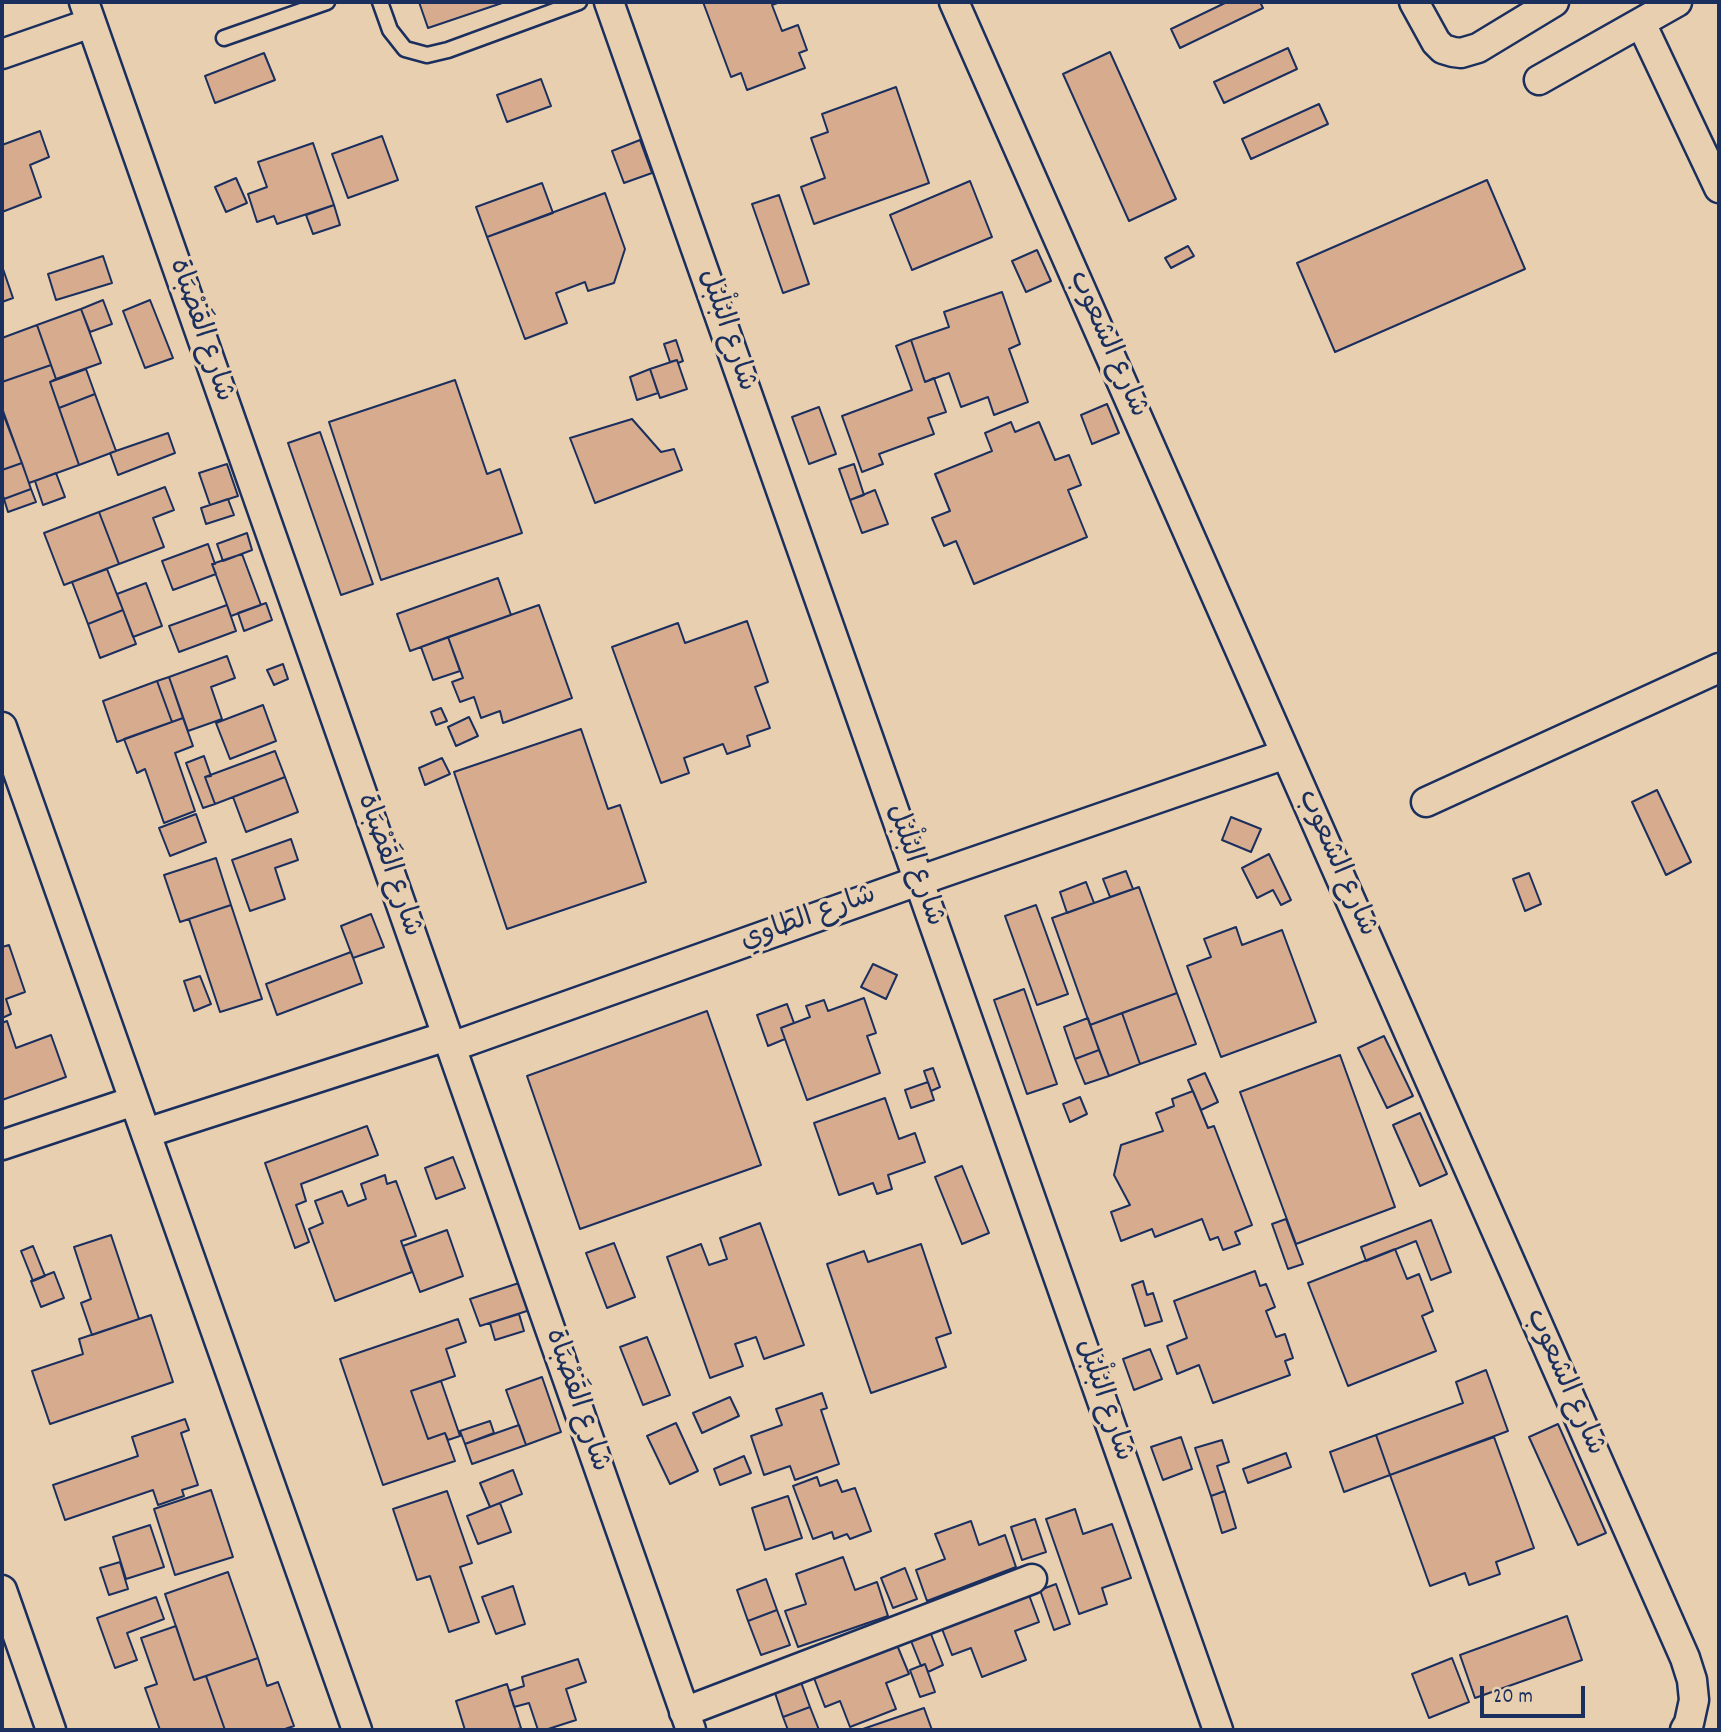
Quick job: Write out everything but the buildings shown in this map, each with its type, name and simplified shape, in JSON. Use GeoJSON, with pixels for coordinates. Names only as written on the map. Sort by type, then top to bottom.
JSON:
{"type":"FeatureCollection","features":[{"type":"Feature","properties":{"kind":"street","name":"شارع البُلْبُل"},"geometry":{"type":"LineString","coordinates":[[609,2],[1218,1730]]}},
{"type":"Feature","properties":{"kind":"street","name":"شارع الشعوب"},"geometry":{"type":"LineString","coordinates":[[954,2],[1685,1658],[1692,1680],[1694,1700],[1685,1730]]}},
{"type":"Feature","properties":{"kind":"street"},"geometry":{"type":"LineString","coordinates":[[1414,2],[1436,42],[1443,49],[1461,53],[1478,48],[1554,2]]}},
{"type":"Feature","properties":{"kind":"street"},"geometry":{"type":"LineString","coordinates":[[1539,80],[1677,2]]}},
{"type":"Feature","properties":{"kind":"street"},"geometry":{"type":"LineString","coordinates":[[2,54],[87,12]]}},
{"type":"Feature","properties":{"kind":"street","name":"شارع القَصْبَاة"},"geometry":{"type":"LineString","coordinates":[[87,12],[687,1721]]}},
{"type":"Feature","properties":{"kind":"street"},"geometry":{"type":"LineString","coordinates":[[1641,23],[1719,188]]}},
{"type":"Feature","properties":{"kind":"street"},"geometry":{"type":"LineString","coordinates":[[1426,802],[1719,668]]}},
{"type":"Feature","properties":{"kind":"street"},"geometry":{"type":"LineString","coordinates":[[2,727],[357,1730]]}},
{"type":"Feature","properties":{"kind":"street","name":"شارع الطاوي"},"geometry":{"type":"LineString","coordinates":[[146,1133],[449,1041],[1286,754]]}},
{"type":"Feature","properties":{"kind":"street"},"geometry":{"type":"LineString","coordinates":[[2,1146],[134,1101]]}},
{"type":"Feature","properties":{"kind":"street"},"geometry":{"type":"LineString","coordinates":[[687,1721],[1032,1579]]}},
{"type":"Feature","properties":{"kind":"street"},"geometry":{"type":"LineString","coordinates":[[2,1590],[51,1730]]}},
{"type":"Feature","properties":{"kind":"lane"},"geometry":{"type":"LineString","coordinates":[[224,38],[327,2]]}},
{"type":"Feature","properties":{"kind":"lane"},"geometry":{"type":"LineString","coordinates":[[380,2],[390,30],[405,49],[426,55],[448,50],[579,2]]}}]}
